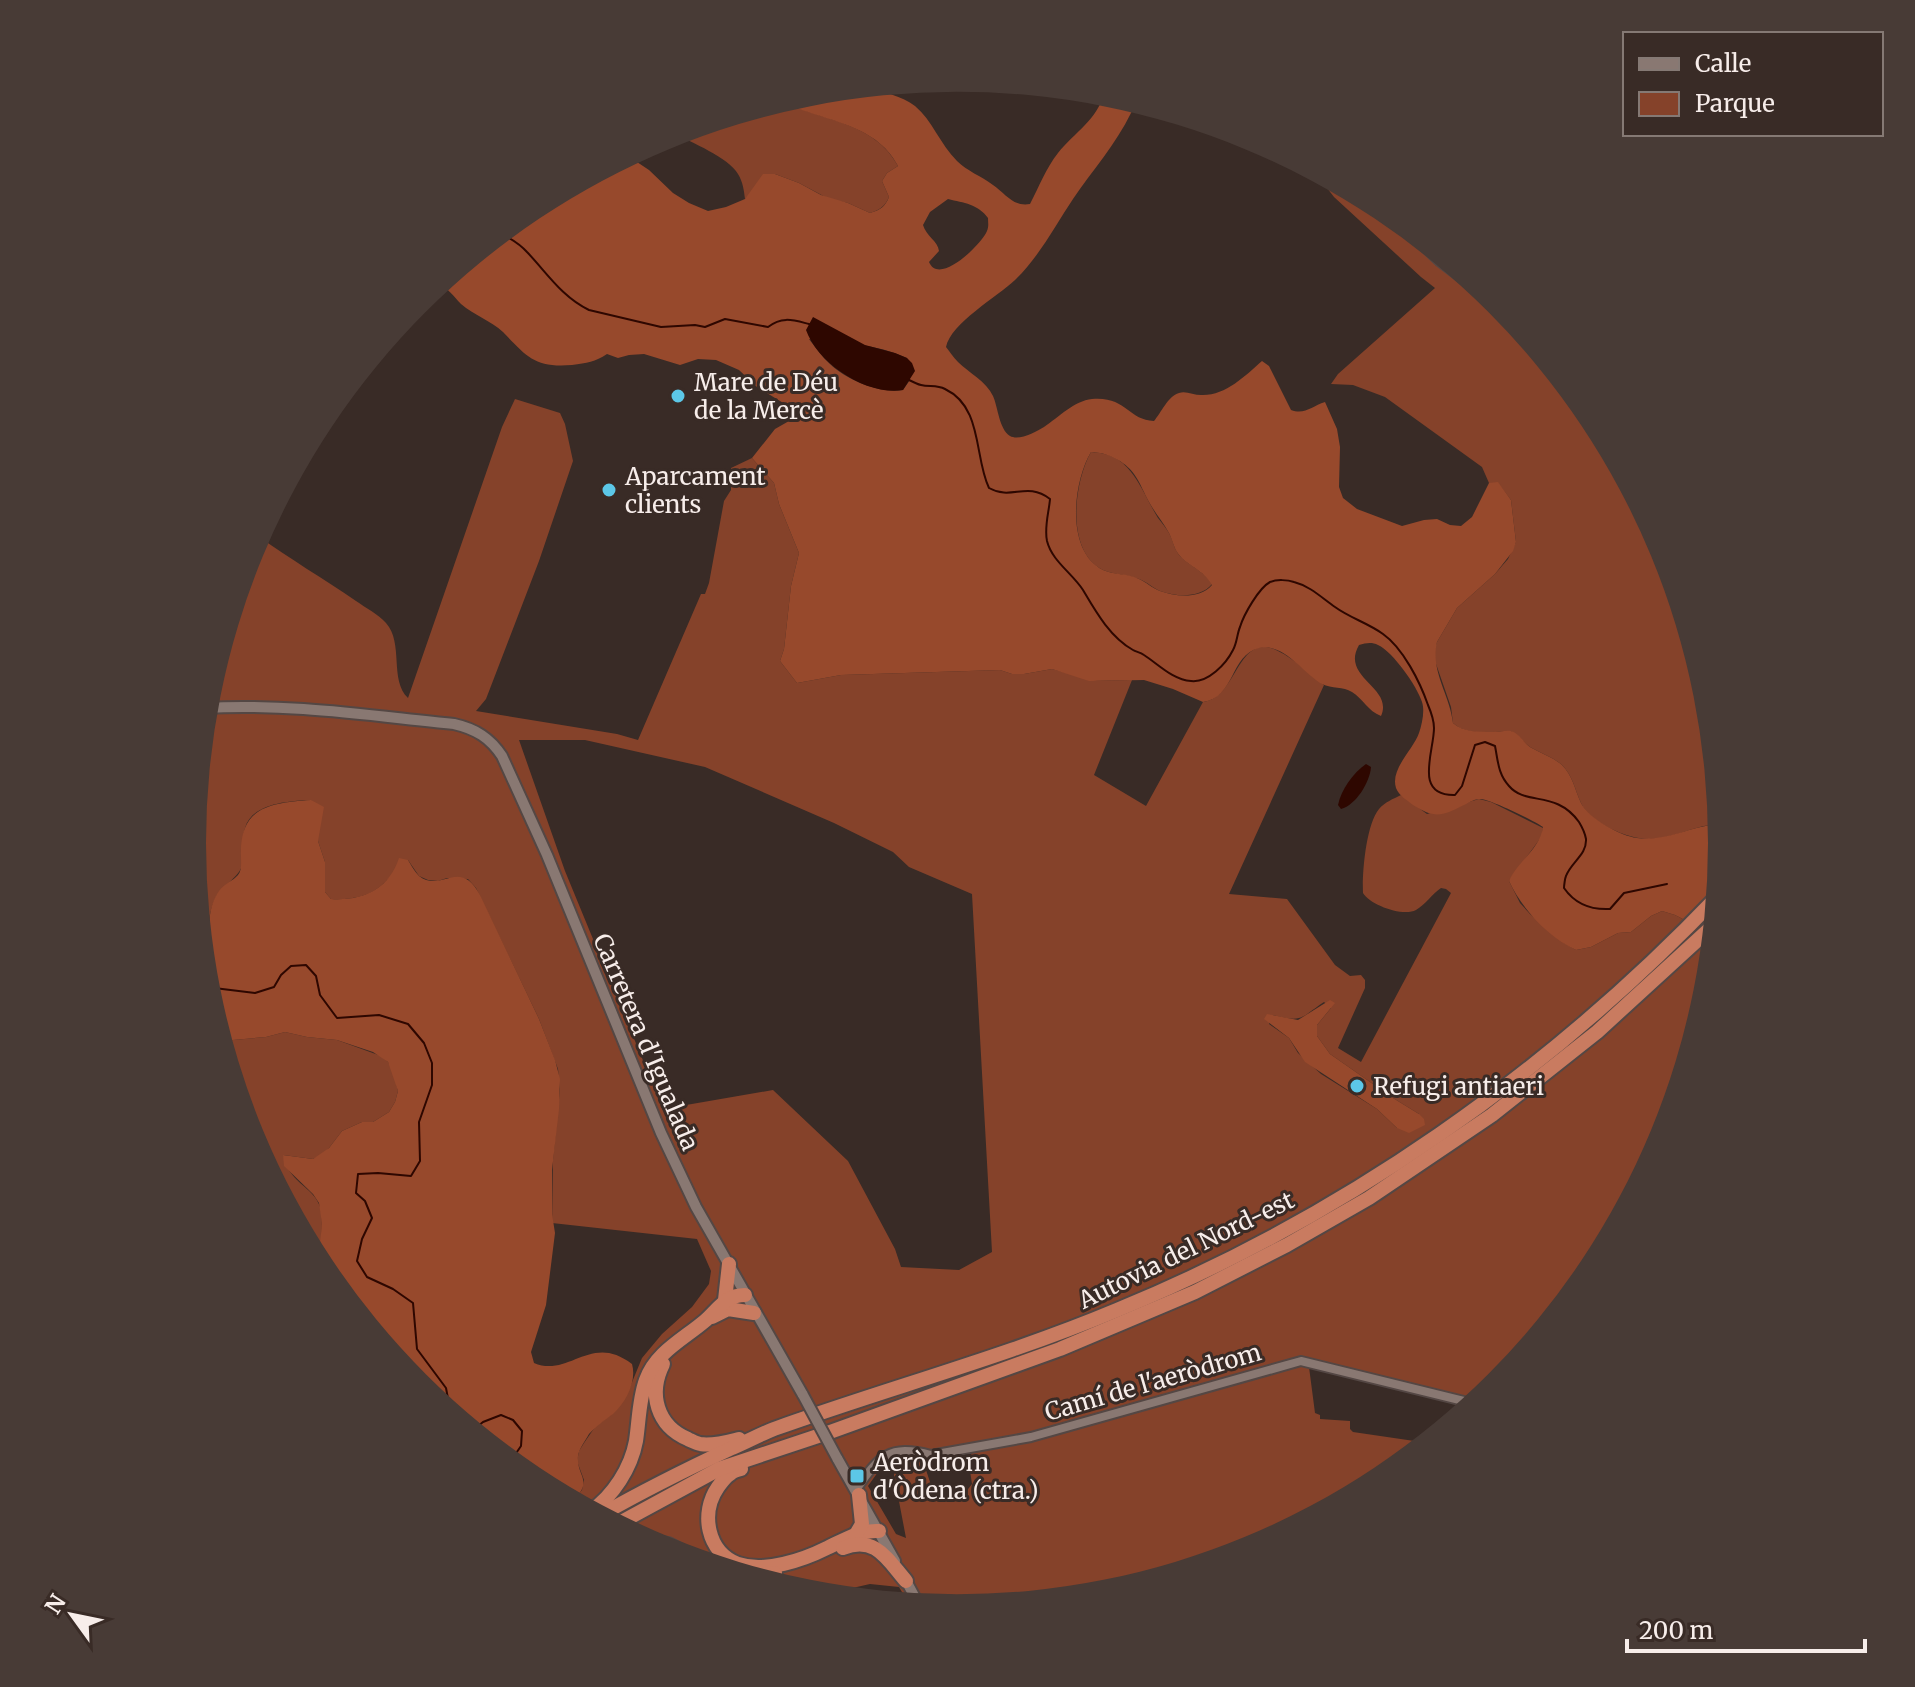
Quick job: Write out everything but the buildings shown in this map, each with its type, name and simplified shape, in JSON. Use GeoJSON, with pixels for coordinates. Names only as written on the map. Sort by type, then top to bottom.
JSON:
{"type":"FeatureCollection","features":[{"type":"Feature","properties":{"kind":"highway","name":"Autovia del Nord-est"},"geometry":{"type":"LineString","coordinates":[[611,1509],[669,1477],[770,1431],[1056,1335],[1120,1310],[1256,1246],[1409,1154],[1512,1082],[1611,1000],[1706,909]]}},
{"type":"Feature","properties":{"kind":"highway","name":"Autovia del Nord-est"},"geometry":{"type":"LineString","coordinates":[[628,1518],[719,1469],[1060,1349],[1149,1313],[1245,1267],[1369,1198],[1455,1141],[1597,1032],[1704,934]]}},
{"type":"Feature","properties":{"kind":"highway"},"geometry":{"type":"LineString","coordinates":[[727,1304],[729,1264]]}},
{"type":"Feature","properties":{"kind":"highway"},"geometry":{"type":"LineString","coordinates":[[601,1504],[626,1472],[635,1445],[646,1379],[656,1362],[664,1352],[736,1295],[745,1295]]}},
{"type":"Feature","properties":{"kind":"highway"},"geometry":{"type":"LineString","coordinates":[[727,1304],[754,1313]]}},
{"type":"Feature","properties":{"kind":"highway"},"geometry":{"type":"LineString","coordinates":[[676,1344],[657,1377],[655,1397],[659,1411],[674,1433],[700,1444],[723,1443],[770,1431]]}},
{"type":"Feature","properties":{"kind":"highway"},"geometry":{"type":"LineString","coordinates":[[733,1560],[719,1551],[707,1524],[711,1497],[727,1474],[830,1432]]}},
{"type":"Feature","properties":{"kind":"highway"},"geometry":{"type":"LineString","coordinates":[[858,1492],[862,1524],[859,1539]]}},
{"type":"Feature","properties":{"kind":"highway"},"geometry":{"type":"LineString","coordinates":[[776,1572],[851,1545],[867,1530],[879,1531]]}},
{"type":"Feature","properties":{"kind":"highway"},"geometry":{"type":"LineString","coordinates":[[750,1565],[768,1567],[787,1563],[859,1539],[880,1552],[906,1581]]}},
{"type":"Feature","properties":{"kind":"street","name":"Carretera d'Igualada"},"geometry":{"type":"LineString","coordinates":[[218,707],[279,708],[454,724],[472,728],[494,745],[502,756],[547,855],[661,1133],[696,1207],[913,1593]]}},
{"type":"Feature","properties":{"kind":"street","name":"Camí de l'aeròdrom"},"geometry":{"type":"LineString","coordinates":[[858,1492],[873,1465],[893,1451],[917,1451],[931,1455],[1031,1437],[1301,1361],[1462,1401]]}},
{"type":"Feature","properties":{"kind":"green space"},"geometry":{"type":"Polygon","coordinates":[[[801,109],[861,131],[888,151],[898,166],[887,173],[882,181],[889,197],[884,205],[870,213],[829,199],[775,174],[745,199],[738,174],[718,156],[690,142],[801,109]]]}},
{"type":"Feature","properties":{"kind":"green space"},"geometry":{"type":"Polygon","coordinates":[[[1329,191],[1415,247],[1489,312],[1554,386],[1608,468],[1652,556],[1683,649],[1703,745],[1708,825],[1649,839],[1621,833],[1592,817],[1581,803],[1566,769],[1551,757],[1530,747],[1511,731],[1473,732],[1453,723],[1451,707],[1435,661],[1435,648],[1457,608],[1508,559],[1516,542],[1511,500],[1498,483],[1489,483],[1482,467],[1385,397],[1353,385],[1331,384],[1338,374],[1435,288],[1329,191]]]}},
{"type":"Feature","properties":{"kind":"green space"},"geometry":{"type":"Polygon","coordinates":[[[515,399],[560,413],[573,461],[486,699],[476,711],[638,740],[701,594],[705,594],[709,583],[724,501],[731,490],[731,468],[752,458],[774,483],[799,553],[780,661],[797,683],[841,675],[1000,670],[1024,674],[1052,669],[1097,681],[1132,680],[1094,775],[1146,806],[1203,702],[1215,698],[1224,689],[1245,657],[1254,650],[1264,647],[1278,651],[1324,685],[1229,894],[1287,899],[1335,965],[1350,976],[1361,975],[1365,980],[1365,988],[1338,1048],[1361,1062],[1451,893],[1441,888],[1416,910],[1403,912],[1379,905],[1363,893],[1371,826],[1379,809],[1401,795],[1427,814],[1479,799],[1543,828],[1542,836],[1509,881],[1520,903],[1530,914],[1576,950],[1591,947],[1618,933],[1631,932],[1662,911],[1704,930],[1695,990],[1669,1085],[1652,1131],[1608,1219],[1554,1301],[1489,1375],[1459,1404],[1309,1367],[1315,1413],[1320,1415],[1320,1419],[1350,1421],[1353,1432],[1414,1441],[1375,1468],[1333,1494],[1245,1538],[1199,1555],[1104,1581],[1056,1589],[958,1595],[902,1593],[899,1587],[870,1584],[853,1588],[811,1581],[716,1555],[670,1538],[580,1493],[584,1480],[577,1461],[579,1451],[595,1427],[611,1415],[628,1392],[642,1358],[662,1334],[692,1307],[709,1284],[711,1271],[697,1239],[552,1223],[553,1160],[560,1089],[558,1069],[539,1019],[476,888],[468,879],[428,880],[419,876],[408,860],[373,891],[353,898],[331,899],[325,892],[325,862],[311,800],[292,801],[263,808],[249,820],[245,828],[241,869],[218,894],[210,918],[206,844],[212,745],[232,649],[269,543],[386,623],[394,641],[399,682],[408,698],[502,427],[515,399]],[[519,740],[565,871],[663,1109],[773,1090],[848,1161],[895,1249],[901,1267],[959,1270],[992,1252],[972,894],[909,867],[893,852],[834,823],[705,767],[585,740],[519,740]],[[1324,1002],[1296,1019],[1273,1015],[1269,1024],[1289,1038],[1298,1053],[1321,1074],[1377,1109],[1397,1128],[1419,1114],[1330,1054],[1317,1036],[1317,1025],[1331,1008],[1324,1002]],[[972,1450],[923,1461],[935,1497],[965,1493],[972,1484],[969,1464],[972,1450]],[[896,1462],[883,1465],[868,1486],[896,1534],[906,1538],[894,1475],[896,1462]]]}},
{"type":"Feature","properties":{"kind":"green space"},"geometry":{"type":"Polygon","coordinates":[[[1091,452],[1116,459],[1133,474],[1169,533],[1178,554],[1212,584],[1207,589],[1188,595],[1167,593],[1139,579],[1103,570],[1091,561],[1083,548],[1076,515],[1080,480],[1091,452]]]}},
{"type":"Feature","properties":{"kind":"green space"},"geometry":{"type":"Polygon","coordinates":[[[285,1032],[337,1040],[381,1056],[393,1071],[398,1091],[389,1112],[373,1122],[362,1122],[342,1131],[322,1155],[313,1159],[283,1155],[290,1171],[315,1197],[320,1207],[321,1242],[263,1131],[233,1040],[285,1032]]]}},
{"type":"Feature","properties":{"kind":"shaded area"},"geometry":{"type":"Polygon","coordinates":[[[893,95],[921,112],[961,165],[1010,199],[1019,204],[1030,204],[1054,159],[1100,105],[1131,113],[1118,136],[1032,261],[1015,280],[956,329],[946,347],[990,391],[1006,433],[1023,437],[1044,427],[1073,406],[1092,399],[1112,401],[1138,417],[1154,421],[1175,395],[1182,392],[1203,395],[1220,392],[1235,384],[1262,361],[1269,366],[1291,410],[1304,411],[1325,402],[1337,429],[1340,447],[1339,487],[1343,498],[1357,509],[1402,526],[1437,519],[1461,526],[1472,517],[1489,483],[1498,482],[1511,500],[1516,542],[1513,551],[1495,574],[1457,608],[1437,642],[1436,663],[1453,723],[1472,731],[1509,731],[1516,734],[1530,747],[1562,765],[1585,809],[1598,821],[1623,834],[1637,838],[1659,838],[1708,826],[1704,930],[1662,911],[1631,932],[1618,933],[1591,947],[1576,950],[1546,930],[1529,912],[1509,881],[1538,842],[1543,827],[1481,799],[1444,814],[1433,814],[1413,805],[1397,791],[1396,774],[1419,733],[1423,706],[1404,670],[1376,644],[1359,645],[1355,656],[1356,666],[1380,697],[1383,706],[1381,716],[1352,692],[1322,684],[1284,654],[1268,647],[1250,652],[1221,693],[1203,702],[1144,680],[1089,681],[1052,669],[1024,674],[1000,670],[841,675],[797,683],[780,661],[799,553],[774,483],[752,458],[775,429],[796,417],[793,409],[757,387],[739,370],[716,360],[698,359],[680,365],[644,354],[618,358],[607,354],[591,362],[572,365],[540,362],[526,354],[498,328],[466,308],[449,291],[500,247],[540,219],[639,163],[673,193],[708,211],[745,199],[763,174],[775,174],[870,213],[886,203],[889,197],[882,181],[887,173],[898,166],[876,140],[846,124],[799,109],[893,95]],[[948,199],[930,212],[923,225],[939,251],[929,262],[934,268],[941,269],[960,261],[987,231],[988,218],[970,205],[948,199]],[[809,339],[837,370],[864,384],[894,391],[903,390],[910,380],[907,358],[895,353],[809,339]],[[1091,452],[1080,480],[1076,515],[1083,548],[1091,561],[1103,570],[1134,577],[1173,595],[1188,596],[1207,590],[1212,585],[1178,554],[1169,533],[1130,469],[1115,458],[1091,452]]]}},
{"type":"Feature","properties":{"kind":"shaded area"},"geometry":{"type":"Polygon","coordinates":[[[813,317],[865,345],[907,358],[915,371],[903,390],[874,388],[832,366],[812,343],[806,330],[813,317]]]}},
{"type":"Feature","properties":{"kind":"shaded area"},"geometry":{"type":"Polygon","coordinates":[[[1366,764],[1371,767],[1365,786],[1352,803],[1341,809],[1338,805],[1345,788],[1366,764]]]}},
{"type":"Feature","properties":{"kind":"shaded area"},"geometry":{"type":"Polygon","coordinates":[[[311,800],[324,807],[318,841],[325,862],[325,892],[331,899],[354,898],[373,891],[389,878],[399,858],[408,860],[419,876],[427,880],[466,879],[481,897],[539,1019],[560,1079],[552,1170],[555,1233],[546,1305],[531,1352],[534,1363],[547,1366],[604,1352],[632,1364],[633,1371],[632,1384],[622,1404],[589,1434],[581,1448],[578,1463],[583,1483],[580,1493],[500,1440],[462,1409],[392,1339],[361,1301],[320,1240],[319,1203],[284,1166],[283,1155],[313,1159],[329,1148],[342,1131],[362,1122],[373,1122],[389,1112],[398,1091],[388,1062],[373,1052],[337,1040],[285,1032],[233,1040],[220,990],[210,917],[215,897],[239,873],[245,827],[260,811],[282,803],[311,800]]]}},
{"type":"Feature","properties":{"kind":"shaded area"},"geometry":{"type":"Polygon","coordinates":[[[1330,1000],[1335,1003],[1317,1025],[1317,1036],[1330,1054],[1419,1114],[1425,1125],[1409,1133],[1397,1128],[1377,1109],[1305,1062],[1289,1038],[1264,1019],[1267,1014],[1298,1020],[1330,1000]]]}},
{"type":"Feature","properties":{"kind":"waterway"},"geometry":{"type":"LineString","coordinates":[[511,239],[563,291],[589,310],[661,327],[705,327],[725,319],[768,327],[783,320],[809,324]]}},
{"type":"Feature","properties":{"kind":"waterway"},"geometry":{"type":"LineString","coordinates":[[909,380],[945,389],[966,408],[972,420],[989,488],[1005,493],[1034,492],[1050,499],[1046,530],[1050,548],[1104,623],[1134,651],[1178,678],[1191,681],[1204,679],[1216,672],[1230,655],[1245,615],[1266,585],[1279,580],[1300,584],[1383,634],[1410,666],[1433,719],[1429,771],[1434,788],[1455,795],[1462,786],[1475,745],[1485,742],[1495,746],[1501,772],[1509,786],[1524,796],[1561,806],[1579,822],[1586,845],[1568,871],[1564,886],[1573,898],[1590,907],[1610,909],[1624,893],[1667,884]]}},
{"type":"Feature","properties":{"kind":"waterway"},"geometry":{"type":"LineString","coordinates":[[220,989],[255,993],[274,987],[291,966],[306,965],[316,976],[320,995],[337,1018],[379,1015],[408,1024],[424,1043],[432,1063],[432,1085],[419,1122],[420,1161],[411,1176],[358,1174],[356,1193],[365,1201],[372,1218],[362,1239],[357,1261],[367,1277],[413,1303],[417,1349],[446,1388],[447,1395]]}},
{"type":"Feature","properties":{"kind":"waterway"},"geometry":{"type":"LineString","coordinates":[[480,1424],[501,1415],[513,1420],[522,1431],[521,1446],[517,1452]]}},
{"type":"Feature","properties":{"kind":"place","name":"Mare de Déu de la Mercè"},"geometry":{"type":"Point","coordinates":[678,396]}},
{"type":"Feature","properties":{"kind":"place","name":"Aparcament clients"},"geometry":{"type":"Point","coordinates":[609,490]}},
{"type":"Feature","properties":{"kind":"place","name":"Refugi antiaeri"},"geometry":{"type":"Point","coordinates":[1357,1086]}},
{"type":"Feature","properties":{"kind":"place","name":"Aeròdrom d'Òdena (ctra.)"},"geometry":{"type":"Point","coordinates":[857,1476]}}]}
